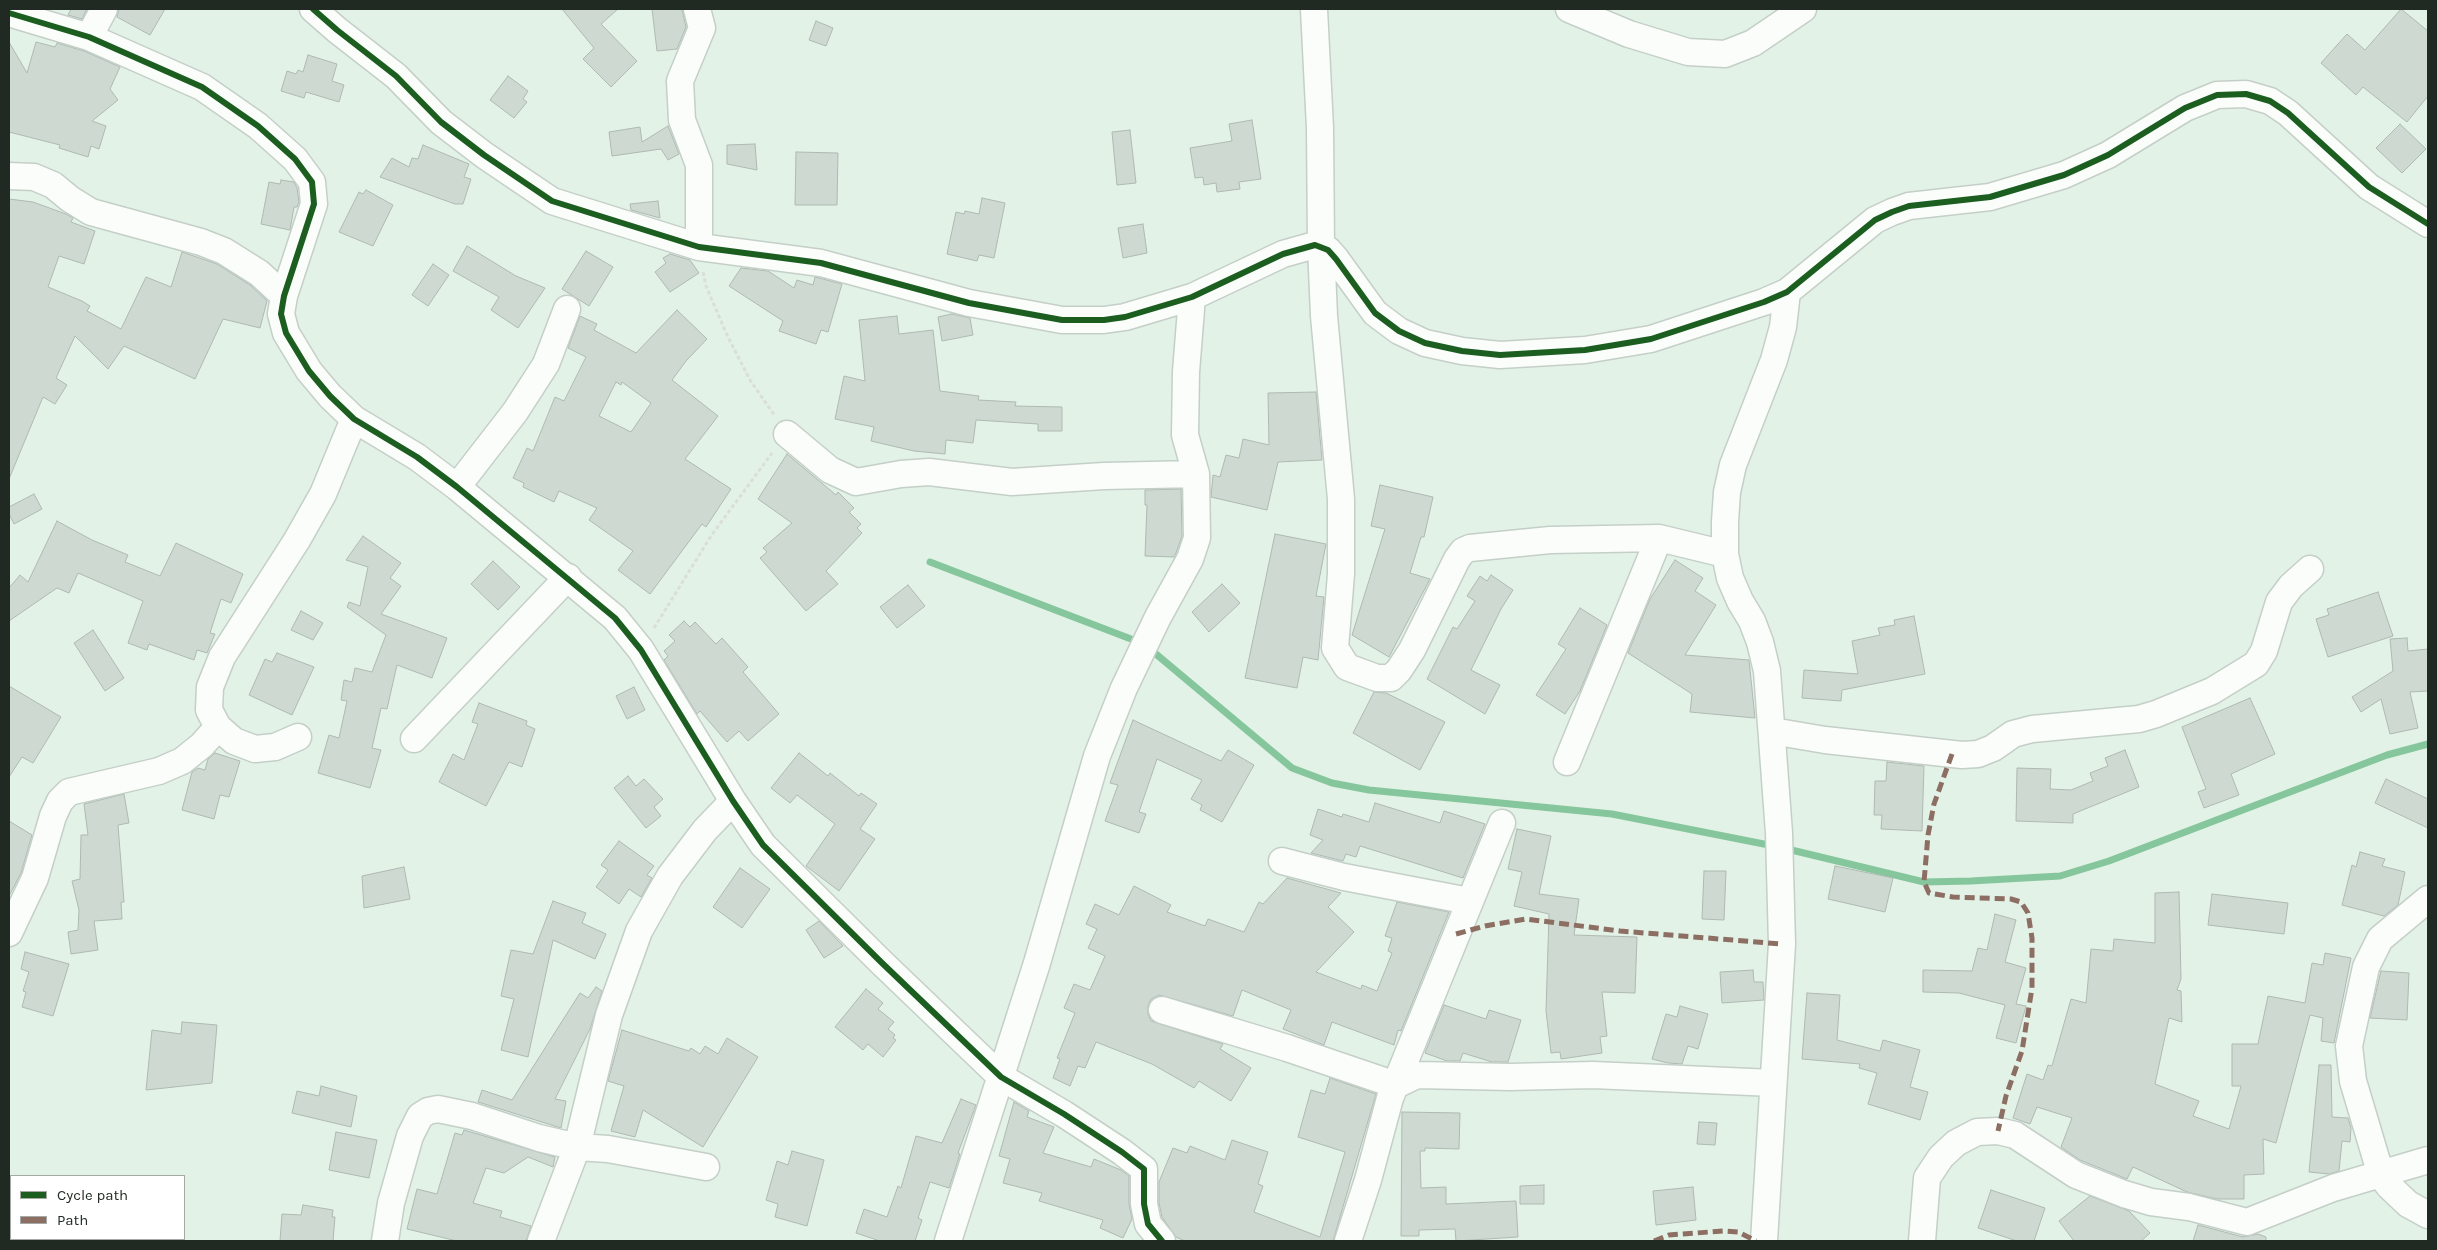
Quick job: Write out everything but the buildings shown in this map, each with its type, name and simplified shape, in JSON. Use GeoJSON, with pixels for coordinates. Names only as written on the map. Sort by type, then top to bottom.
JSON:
{"type":"FeatureCollection","features":[{"type":"Feature","properties":{"kind":"street"},"geometry":{"type":"LineString","coordinates":[[89,37],[104,9]]}},
{"type":"Feature","properties":{"kind":"street"},"geometry":{"type":"LineString","coordinates":[[313,9],[396,76],[441,122],[484,155],[552,201],[699,247],[821,263],[969,303],[1062,320],[1104,320],[1125,317],[1192,297],[1283,254],[1307,246],[1321,246],[1336,259],[1376,313],[1399,331],[1425,343],[1462,351],[1500,355],[1584,350],[1652,339],[1764,302],[1787,292],[1875,220],[1892,212],[1924,204],[1990,197],[2064,176],[2108,155],[2185,108],[2217,95],[2246,94],[2270,101],[2288,113],[2369,187],[2428,224]]}},
{"type":"Feature","properties":{"kind":"street"},"geometry":{"type":"LineString","coordinates":[[697,9],[702,28],[680,82],[682,120],[699,166],[699,247]]}},
{"type":"Feature","properties":{"kind":"street"},"geometry":{"type":"LineString","coordinates":[[1314,9],[1320,128],[1321,246],[1324,316],[1340,499],[1341,574],[1335,648],[1347,667],[1378,678],[1391,678],[1399,670],[1412,650],[1457,559],[1463,551],[1481,546],[1550,540],[1659,538],[1725,554]]}},
{"type":"Feature","properties":{"kind":"street"},"geometry":{"type":"LineString","coordinates":[[1570,9],[1630,34],[1688,52],[1725,54],[1753,43],[1802,9]]}},
{"type":"Feature","properties":{"kind":"street"},"geometry":{"type":"LineString","coordinates":[[9,13],[89,37],[202,87],[258,126],[295,159],[312,182],[314,204],[284,296],[281,314],[286,333],[309,371],[330,396],[354,419],[417,457],[457,487],[568,577],[615,618],[641,650],[733,801],[763,845],[880,962],[1001,1077],[1064,1114],[1122,1152],[1144,1169],[1144,1204],[1148,1224],[1162,1241]]}},
{"type":"Feature","properties":{"kind":"street"},"geometry":{"type":"LineString","coordinates":[[9,176],[34,177],[53,185],[70,200],[91,212],[201,242],[224,251],[259,273],[284,296]]}},
{"type":"Feature","properties":{"kind":"street"},"geometry":{"type":"LineString","coordinates":[[1764,1241],[1782,944],[1779,833],[1767,670],[1760,642],[1752,621],[1740,601],[1730,578],[1725,554],[1727,492],[1732,465],[1774,360],[1783,327],[1787,292]]}},
{"type":"Feature","properties":{"kind":"street"},"geometry":{"type":"LineString","coordinates":[[948,1241],[1037,963],[1096,756],[1158,617],[1190,559],[1197,538],[1196,474],[1185,435],[1186,372],[1192,297]]}},
{"type":"Feature","properties":{"kind":"street"},"geometry":{"type":"LineString","coordinates":[[457,487],[515,412],[546,364],[567,309]]}},
{"type":"Feature","properties":{"kind":"street"},"geometry":{"type":"LineString","coordinates":[[298,737],[276,748],[255,749],[234,741],[218,727],[209,710],[210,687],[222,657],[288,555],[323,494],[354,419]]}},
{"type":"Feature","properties":{"kind":"street"},"geometry":{"type":"LineString","coordinates":[[787,434],[830,470],[856,482],[901,474],[930,472],[1012,482],[1104,476],[1196,474]]}},
{"type":"Feature","properties":{"kind":"street"},"geometry":{"type":"LineString","coordinates":[[1568,762],[1659,538]]}},
{"type":"Feature","properties":{"kind":"street"},"geometry":{"type":"LineString","coordinates":[[1772,731],[1825,740],[1962,755],[1978,754],[1993,748],[2013,734],[2032,729],[2139,719],[2156,714],[2212,691],[2256,664],[2264,651],[2279,602],[2291,586],[2310,569]]}},
{"type":"Feature","properties":{"kind":"street"},"geometry":{"type":"LineString","coordinates":[[414,740],[568,577]]}},
{"type":"Feature","properties":{"kind":"street"},"geometry":{"type":"LineString","coordinates":[[9,933],[35,878],[52,816],[60,800],[69,792],[158,771],[182,761],[202,745],[218,727]]}},
{"type":"Feature","properties":{"kind":"street"},"geometry":{"type":"LineString","coordinates":[[541,1241],[577,1147],[609,1015],[639,931],[670,876],[705,830],[733,801]]}},
{"type":"Feature","properties":{"kind":"street"},"geometry":{"type":"LineString","coordinates":[[1348,1241],[1368,1180],[1390,1098],[1502,822]]}},
{"type":"Feature","properties":{"kind":"street"},"geometry":{"type":"LineString","coordinates":[[1282,860],[1344,878],[1469,901]]}},
{"type":"Feature","properties":{"kind":"street"},"geometry":{"type":"LineString","coordinates":[[2428,900],[2380,939],[2366,967],[2349,1046],[2356,1096],[2381,1175],[2388,1186],[2408,1204],[2428,1215]]}},
{"type":"Feature","properties":{"kind":"street"},"geometry":{"type":"LineString","coordinates":[[1162,1010],[1287,1048],[1396,1085],[1417,1075],[1510,1077],[1593,1075],[1773,1083]]}},
{"type":"Feature","properties":{"kind":"street"},"geometry":{"type":"LineString","coordinates":[[385,1241],[391,1203],[410,1136],[420,1116],[428,1111],[438,1109],[472,1116],[539,1138],[577,1147],[608,1148],[706,1167]]}},
{"type":"Feature","properties":{"kind":"street"},"geometry":{"type":"LineString","coordinates":[[1922,1241],[1922,1214],[1928,1178],[1941,1157],[1956,1143],[1977,1132],[1998,1131],[2015,1135],[2076,1175],[2124,1194],[2151,1202],[2189,1207],[2244,1232],[2333,1188],[2428,1160]]}},
{"type":"Feature","properties":{"kind":"path"},"geometry":{"type":"LineString","coordinates":[[641,650],[711,536],[787,434],[750,380],[727,335],[706,286],[699,247]]}},
{"type":"Feature","properties":{"kind":"waterway"},"geometry":{"type":"LineString","coordinates":[[930,562],[1144,644],[1292,768],[1332,783],[1369,790],[1612,814],[1779,847],[1924,882],[2060,876],[2109,861],[2387,755],[2428,744]]}},
{"type":"Feature","properties":{"kind":"marked path"},"geometry":{"type":"LineString","coordinates":[[1952,754],[1934,804],[1928,835],[1924,882],[1929,893],[1953,897],[2011,899],[2021,902],[2028,913],[2032,938],[2032,988],[2022,1051],[2006,1096],[1998,1131]]}},
{"type":"Feature","properties":{"kind":"marked path"},"geometry":{"type":"LineString","coordinates":[[1456,934],[1485,926],[1526,919],[1620,931],[1782,944]]}},
{"type":"Feature","properties":{"kind":"marked path"},"geometry":{"type":"LineString","coordinates":[[1654,1241],[1669,1235],[1723,1231],[1738,1232],[1756,1241]]}},
{"type":"Feature","properties":{"kind":"cycle path"},"geometry":{"type":"LineString","coordinates":[[313,9],[396,76],[441,122],[484,155],[552,201],[699,247],[821,263],[969,303],[1062,320],[1104,320],[1125,317],[1192,297],[1283,254],[1315,245],[1328,250],[1336,259],[1375,313],[1399,331],[1425,343],[1462,351],[1500,355],[1585,350],[1651,339],[1764,302],[1787,292],[1875,220],[1892,212],[1909,206],[1990,197],[2064,175],[2108,155],[2185,108],[2217,95],[2246,94],[2270,101],[2288,113],[2369,187],[2428,224]]}},
{"type":"Feature","properties":{"kind":"cycle path"},"geometry":{"type":"LineString","coordinates":[[9,13],[89,37],[202,87],[258,126],[295,159],[312,182],[314,204],[284,296],[281,314],[286,333],[309,371],[330,396],[354,419],[417,457],[457,487],[615,618],[641,650],[733,801],[763,845],[1001,1077],[1064,1114],[1122,1152],[1144,1169],[1144,1204],[1148,1224],[1162,1241]]}}]}
